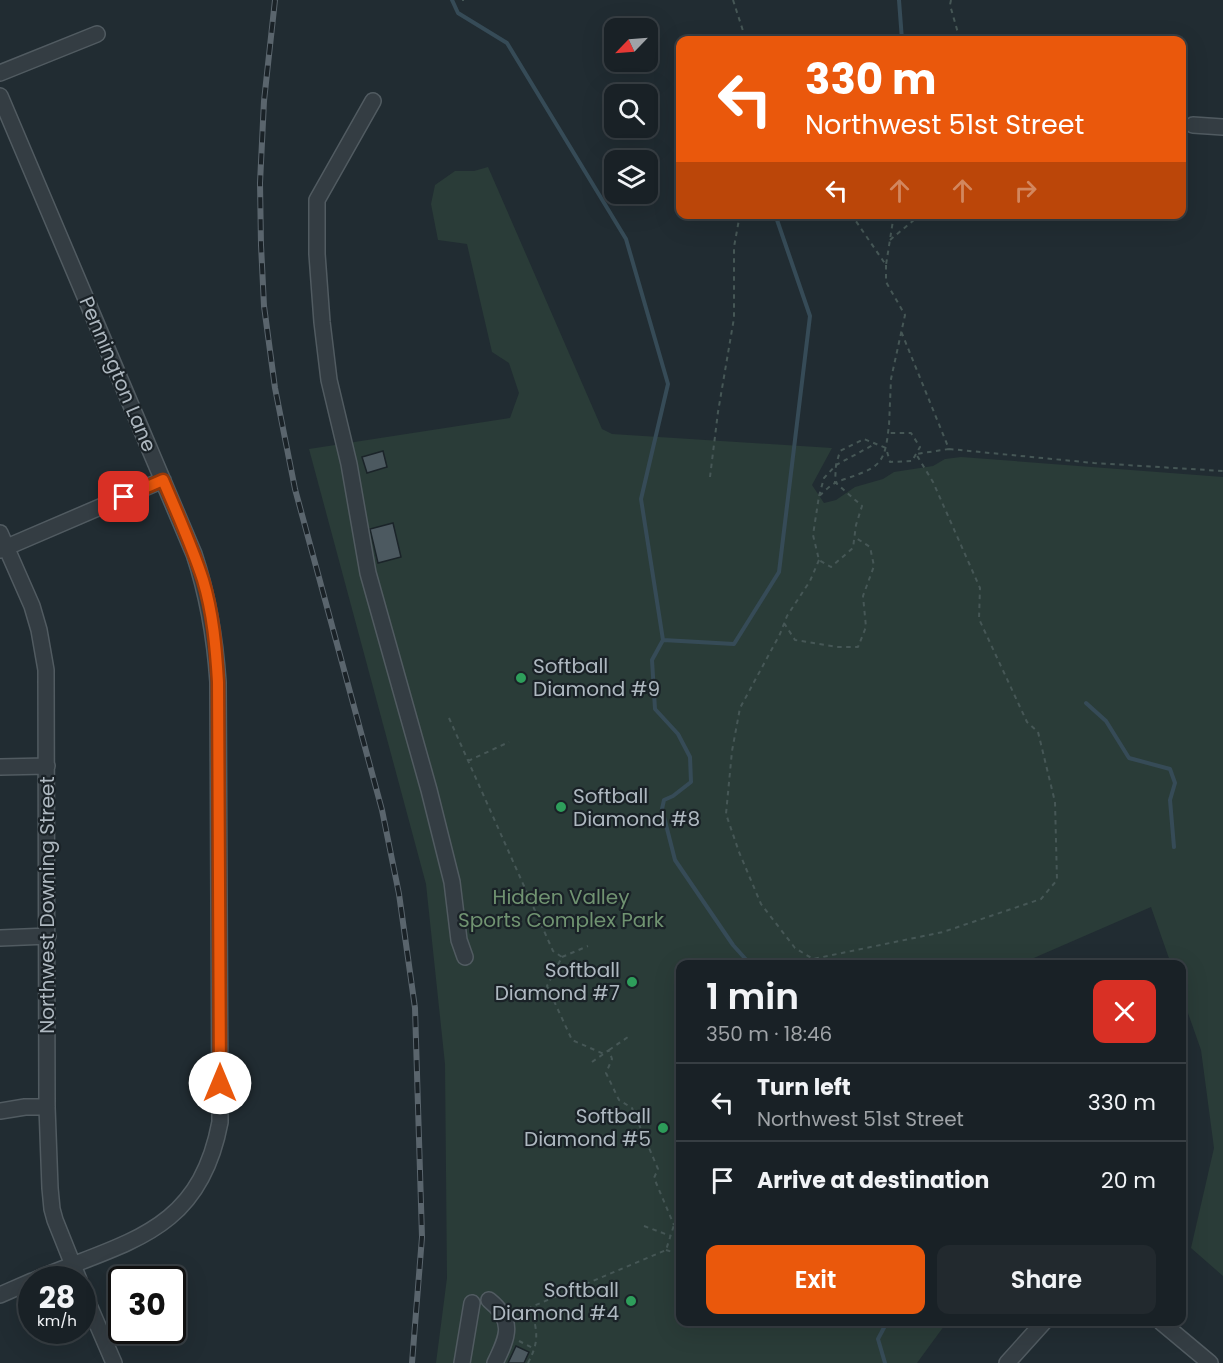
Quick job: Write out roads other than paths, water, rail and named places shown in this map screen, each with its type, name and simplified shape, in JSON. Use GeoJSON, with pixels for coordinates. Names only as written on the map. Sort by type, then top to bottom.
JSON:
{"type":"FeatureCollection","features":[{"type":"Feature","properties":{"kind":"street"},"geometry":{"type":"LineString","coordinates":[[0,73],[97,34]]}},
{"type":"Feature","properties":{"kind":"street","name":"Pennington Lane"},"geometry":{"type":"LineString","coordinates":[[0,96],[194,554],[204,583],[216,654],[218,682],[220,1122],[217,1139],[202,1178],[171,1217],[140,1238],[67,1266]]}},
{"type":"Feature","properties":{"kind":"street"},"geometry":{"type":"LineString","coordinates":[[373,101],[317,200],[317,254],[322,322],[329,380],[349,464],[369,573],[452,882],[459,940],[465,957]]}},
{"type":"Feature","properties":{"kind":"street"},"geometry":{"type":"LineString","coordinates":[[1193,125],[1223,127]]}},
{"type":"Feature","properties":{"kind":"street"},"geometry":{"type":"LineString","coordinates":[[2,543],[163,480]]}},
{"type":"Feature","properties":{"kind":"street","name":"Northwest Downing Street"},"geometry":{"type":"LineString","coordinates":[[2,543],[32,606],[46,670],[47,1107],[52,1209],[72,1264]]}},
{"type":"Feature","properties":{"kind":"street"},"geometry":{"type":"LineString","coordinates":[[0,767],[47,766]]}},
{"type":"Feature","properties":{"kind":"street"},"geometry":{"type":"LineString","coordinates":[[0,938],[48,936]]}},
{"type":"Feature","properties":{"kind":"street"},"geometry":{"type":"LineString","coordinates":[[0,1111],[25,1107],[47,1107]]}},
{"type":"Feature","properties":{"kind":"street","name":"Pennington Lane"},"geometry":{"type":"LineString","coordinates":[[0,1295],[18,1287]]}},
{"type":"Feature","properties":{"kind":"street"},"geometry":{"type":"LineString","coordinates":[[489,1300],[501,1311],[507,1322],[508,1332],[495,1363]]}},
{"type":"Feature","properties":{"kind":"street"},"geometry":{"type":"LineString","coordinates":[[462,1363],[472,1303]]}},
{"type":"Feature","properties":{"kind":"street"},"geometry":{"type":"LineString","coordinates":[[96,1321],[114,1363]]}},
{"type":"Feature","properties":{"kind":"street"},"geometry":{"type":"LineString","coordinates":[[1007,1363],[1040,1326]]}},
{"type":"Feature","properties":{"kind":"street"},"geometry":{"type":"LineString","coordinates":[[1166,1326],[1210,1363]]}},
{"type":"Feature","properties":{"kind":"waterway"},"geometry":{"type":"LineString","coordinates":[[452,0],[458,13],[507,43],[626,239],[668,384],[641,499],[663,640]]}},
{"type":"Feature","properties":{"kind":"waterway"},"geometry":{"type":"LineString","coordinates":[[899,0],[902,36]]}},
{"type":"Feature","properties":{"kind":"waterway"},"geometry":{"type":"LineString","coordinates":[[746,960],[733,945],[675,860],[662,809],[664,800],[691,782],[690,757],[678,734],[655,709],[652,660],[663,640],[734,644],[779,572],[810,316],[777,219]]}},
{"type":"Feature","properties":{"kind":"waterway"},"geometry":{"type":"LineString","coordinates":[[1086,703],[1106,721],[1129,758],[1170,769],[1175,783],[1170,800],[1174,847]]}},
{"type":"Feature","properties":{"kind":"waterway"},"geometry":{"type":"LineString","coordinates":[[885,1326],[878,1339],[885,1363]]}},
{"type":"Feature","properties":{"kind":"railway"},"geometry":{"type":"LineString","coordinates":[[275,0],[264,101],[260,183],[264,306],[275,388],[295,489],[382,810],[399,894],[415,1008],[422,1237],[412,1363]]}},
{"type":"Feature","properties":{"kind":"place","name":"Softball Diamond #9"},"geometry":{"type":"Point","coordinates":[521,678]}},
{"type":"Feature","properties":{"kind":"place","name":"Softball Diamond #8"},"geometry":{"type":"Point","coordinates":[561,807]}},
{"type":"Feature","properties":{"kind":"place","name":"Softball Diamond #7"},"geometry":{"type":"Point","coordinates":[632,982]}},
{"type":"Feature","properties":{"kind":"place","name":"Softball Diamond #5"},"geometry":{"type":"Point","coordinates":[663,1128]}},
{"type":"Feature","properties":{"kind":"place","name":"Softball Diamond #4"},"geometry":{"type":"Point","coordinates":[631,1301]}},
{"type":"Feature","properties":{"kind":"park label","name":"Hidden Valley Sports Complex Park"},"geometry":{"type":"Point","coordinates":[561,908]}}]}
